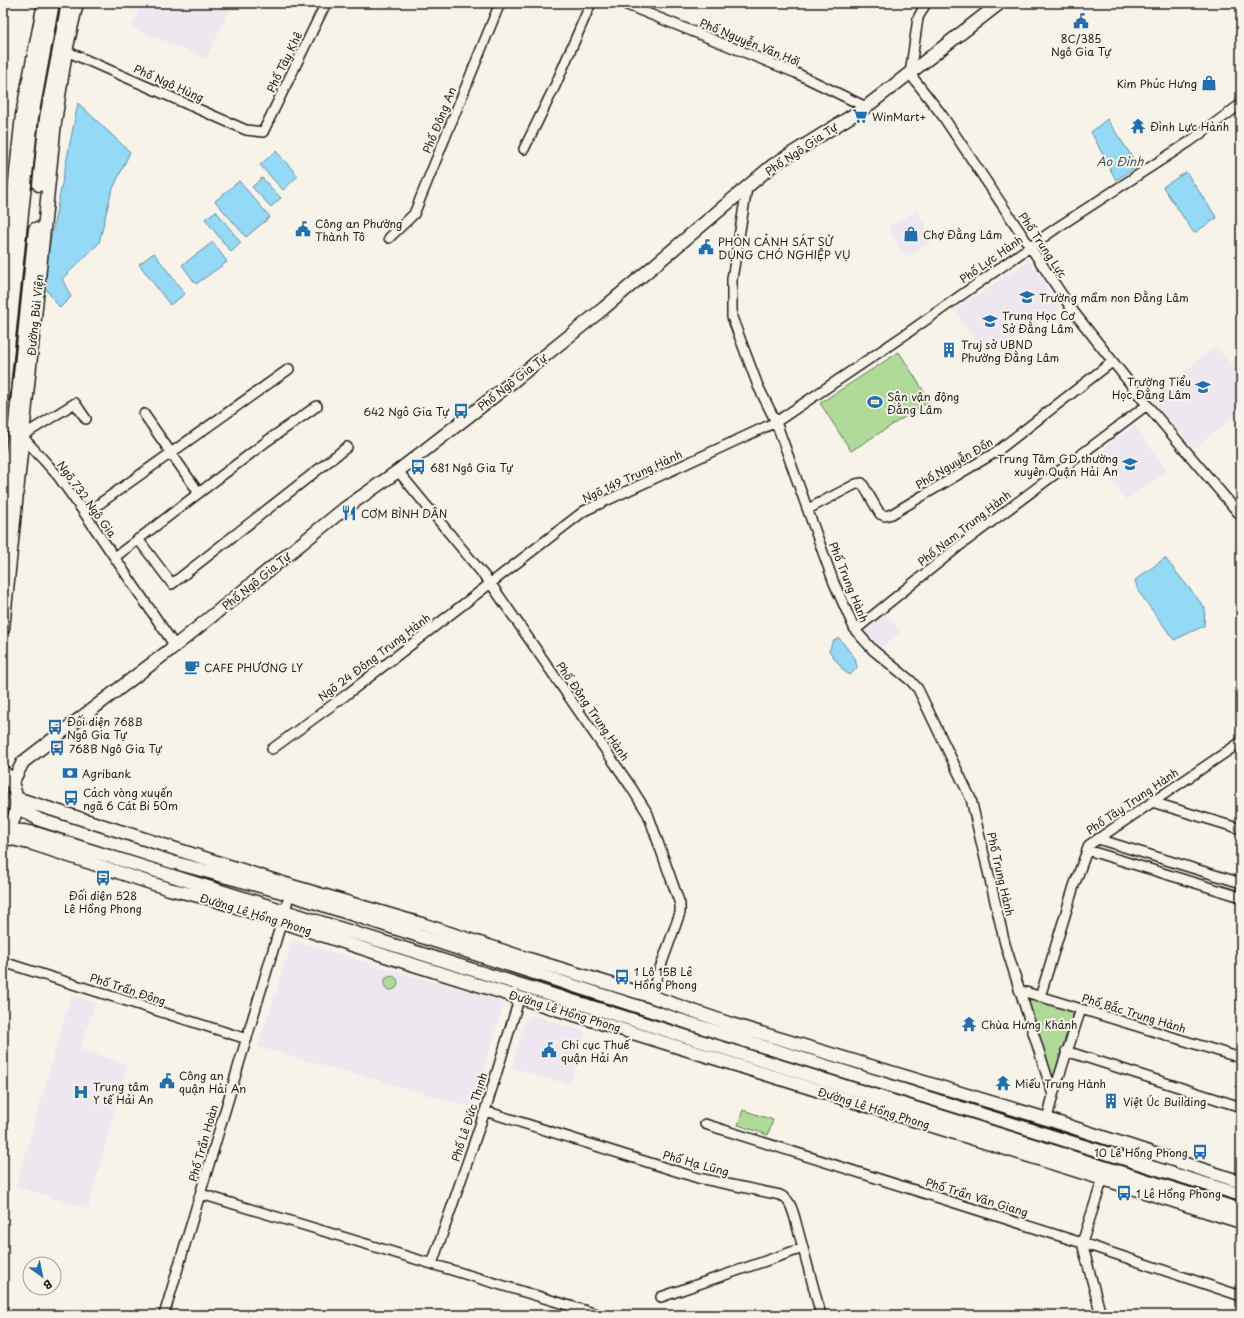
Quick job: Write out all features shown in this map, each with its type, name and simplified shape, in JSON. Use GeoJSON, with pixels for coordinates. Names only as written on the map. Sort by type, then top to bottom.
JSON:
{"type":"FeatureCollection","features":[{"type":"Feature","properties":{"kind":"main road"},"geometry":{"type":"LineString","coordinates":[[3,295],[22,115],[44,3]]}},
{"type":"Feature","properties":{"kind":"main road"},"geometry":{"type":"LineString","coordinates":[[3,397],[32,117],[53,3]]}},
{"type":"Feature","properties":{"kind":"main road","name":"Đường Bùi Viện"},"geometry":{"type":"LineString","coordinates":[[3,540],[46,118],[68,3]]}},
{"type":"Feature","properties":{"kind":"main road","name":"Đường Bùi Viện"},"geometry":{"type":"LineString","coordinates":[[3,629],[52,144],[66,51],[77,3]]}},
{"type":"Feature","properties":{"kind":"main road","name":"Phố Ngô Gia Tự"},"geometry":{"type":"LineString","coordinates":[[23,762],[175,646],[344,509],[398,471],[604,308],[773,165],[866,107],[1000,3]]}},
{"type":"Feature","properties":{"kind":"main road"},"geometry":{"type":"LineString","coordinates":[[3,766],[23,762]]}},
{"type":"Feature","properties":{"kind":"main road"},"geometry":{"type":"LineString","coordinates":[[12,783],[23,762]]}},
{"type":"Feature","properties":{"kind":"main road"},"geometry":{"type":"LineString","coordinates":[[3,771],[12,783],[16,802],[15,815],[5,835]]}},
{"type":"Feature","properties":{"kind":"main road","name":"Đường Lê Hồng Phong"},"geometry":{"type":"LineString","coordinates":[[16,802],[41,820],[172,862],[290,890],[425,925],[519,956],[650,996],[731,1024],[1047,1119],[1241,1182]]}},
{"type":"Feature","properties":{"kind":"main road","name":"Đường Lê Hồng Phong"},"geometry":{"type":"LineString","coordinates":[[5,835],[23,831],[35,834],[283,916],[516,996],[718,1058],[1241,1210]]}},
{"type":"Feature","properties":{"kind":"main road","name":"Đường Lê Hồng Phong"},"geometry":{"type":"LineString","coordinates":[[290,890],[724,1041],[960,1128],[1103,1178],[1241,1222]]}},
{"type":"Feature","properties":{"kind":"main road","name":"Đường Lê Hồng Phong"},"geometry":{"type":"LineString","coordinates":[[283,916],[967,1110],[1241,1195]]}},
{"type":"Feature","properties":{"kind":"main road"},"geometry":{"type":"LineString","coordinates":[[718,1058],[731,1024]]}},
{"type":"Feature","properties":{"kind":"main road"},"geometry":{"type":"LineString","coordinates":[[967,1110],[971,1097]]}},
{"type":"Feature","properties":{"kind":"street","name":"Phố Tây Khê"},"geometry":{"type":"LineString","coordinates":[[263,132],[326,3]]}},
{"type":"Feature","properties":{"kind":"street","name":"Phố Đông An"},"geometry":{"type":"LineString","coordinates":[[389,238],[414,214],[500,3]]}},
{"type":"Feature","properties":{"kind":"street"},"geometry":{"type":"LineString","coordinates":[[524,149],[555,86],[591,3]]}},
{"type":"Feature","properties":{"kind":"street","name":"Phố Nguyễn Văn Hới"},"geometry":{"type":"LineString","coordinates":[[622,3],[796,73],[866,107]]}},
{"type":"Feature","properties":{"kind":"street"},"geometry":{"type":"LineString","coordinates":[[910,74],[918,18],[926,3]]}},
{"type":"Feature","properties":{"kind":"street","name":"Phố Ngô Hùng"},"geometry":{"type":"LineString","coordinates":[[66,51],[246,130],[263,132]]}},
{"type":"Feature","properties":{"kind":"street","name":"Phố Trung Lực"},"geometry":{"type":"LineString","coordinates":[[910,74],[942,115],[1073,311],[1148,406],[1241,516]]}},
{"type":"Feature","properties":{"kind":"street","name":"Phố Lực Hành"},"geometry":{"type":"LineString","coordinates":[[776,422],[906,334],[1030,247],[1188,142],[1241,104]]}},
{"type":"Feature","properties":{"kind":"street","name":"Phố Trung Hành"},"geometry":{"type":"LineString","coordinates":[[747,188],[732,279],[732,317],[758,386],[776,422],[834,584],[855,630],[873,650],[906,677],[918,689],[971,799],[1005,944],[1053,1095]]}},
{"type":"Feature","properties":{"kind":"street","name":"Phố Nguyễn Đồn"},"geometry":{"type":"LineString","coordinates":[[808,509],[862,483],[880,514],[885,516],[892,514],[996,452],[1112,362]]}},
{"type":"Feature","properties":{"kind":"street"},"geometry":{"type":"LineString","coordinates":[[85,514],[170,452],[289,369]]}},
{"type":"Feature","properties":{"kind":"street"},"geometry":{"type":"LineString","coordinates":[[22,436],[75,403],[86,419]]}},
{"type":"Feature","properties":{"kind":"street"},"geometry":{"type":"LineString","coordinates":[[115,558],[267,441],[317,406]]}},
{"type":"Feature","properties":{"kind":"street","name":"Phố Nam Trung Hành"},"geometry":{"type":"LineString","coordinates":[[855,630],[958,547],[1148,406]]}},
{"type":"Feature","properties":{"kind":"street"},"geometry":{"type":"LineString","coordinates":[[144,414],[199,493]]}},
{"type":"Feature","properties":{"kind":"street","name":"Ngõ 149 Trung Hành"},"geometry":{"type":"LineString","coordinates":[[491,584],[584,511],[776,422]]}},
{"type":"Feature","properties":{"kind":"street","name":"Ngõ 732 Ngô Gia"},"geometry":{"type":"LineString","coordinates":[[22,436],[58,476],[175,646]]}},
{"type":"Feature","properties":{"kind":"street"},"geometry":{"type":"LineString","coordinates":[[138,539],[172,584],[347,447]]}},
{"type":"Feature","properties":{"kind":"street","name":"Phố Đông Trung Hành"},"geometry":{"type":"LineString","coordinates":[[398,471],[491,584],[648,814],[680,904],[680,914],[650,996]]}},
{"type":"Feature","properties":{"kind":"street","name":"Ngõ 24 Đông Trung Hành"},"geometry":{"type":"LineString","coordinates":[[272,749],[491,584]]}},
{"type":"Feature","properties":{"kind":"street","name":"Phố Tây Trung Hành"},"geometry":{"type":"LineString","coordinates":[[1040,997],[1074,886],[1089,845],[1241,742]]}},
{"type":"Feature","properties":{"kind":"street"},"geometry":{"type":"LineString","coordinates":[[1152,802],[1241,829]]}},
{"type":"Feature","properties":{"kind":"street"},"geometry":{"type":"LineString","coordinates":[[1098,839],[1241,883]]}},
{"type":"Feature","properties":{"kind":"street"},"geometry":{"type":"LineString","coordinates":[[1087,850],[1241,897]]}},
{"type":"Feature","properties":{"kind":"street","name":"Phố Trần Hoàn"},"geometry":{"type":"LineString","coordinates":[[164,1315],[290,890]]}},
{"type":"Feature","properties":{"kind":"street","name":"Phố Trần Đông"},"geometry":{"type":"LineString","coordinates":[[3,962],[246,1039]]}},
{"type":"Feature","properties":{"kind":"street"},"geometry":{"type":"LineString","coordinates":[[503,979],[516,996]]}},
{"type":"Feature","properties":{"kind":"street","name":"Phố Bắc Trung Hành"},"geometry":{"type":"LineString","coordinates":[[1020,990],[1241,1058]]}},
{"type":"Feature","properties":{"kind":"street","name":"Phố Lê Đức Thịnh"},"geometry":{"type":"LineString","coordinates":[[432,1264],[485,1111],[517,1006],[516,996]]}},
{"type":"Feature","properties":{"kind":"street"},"geometry":{"type":"LineString","coordinates":[[1047,1119],[1066,1051],[1081,1009]]}},
{"type":"Feature","properties":{"kind":"street"},"geometry":{"type":"LineString","coordinates":[[1066,1051],[1241,1107]]}},
{"type":"Feature","properties":{"kind":"street","name":"Phố Hạ Lũng"},"geometry":{"type":"LineString","coordinates":[[485,1111],[698,1178],[780,1195],[786,1198],[790,1204],[821,1315]]}},
{"type":"Feature","properties":{"kind":"street","name":"Phố Trần Văn Giang"},"geometry":{"type":"LineString","coordinates":[[705,1124],[1082,1243],[1241,1296]]}},
{"type":"Feature","properties":{"kind":"street"},"geometry":{"type":"LineString","coordinates":[[1101,1315],[1082,1243],[1103,1178]]}},
{"type":"Feature","properties":{"kind":"street"},"geometry":{"type":"LineString","coordinates":[[201,1194],[600,1315]]}},
{"type":"Feature","properties":{"kind":"street"},"geometry":{"type":"LineString","coordinates":[[661,1297],[803,1248]]}},
{"type":"Feature","properties":{"kind":"shaded area"},"geometry":{"type":"Polygon","coordinates":[[[142,3],[233,3],[206,59],[132,27],[142,3]]]}},
{"type":"Feature","properties":{"kind":"shaded area","name":"Chợ Đằng Lâm"},"geometry":{"type":"Polygon","coordinates":[[[917,211],[934,241],[905,257],[888,227],[917,211]]]}},
{"type":"Feature","properties":{"kind":"shaded area"},"geometry":{"type":"Polygon","coordinates":[[[1029,260],[1061,309],[985,356],[955,310],[1029,260]]]}},
{"type":"Feature","properties":{"kind":"shaded area","name":"Trường Tiểu Học Đằng Lâm"},"geometry":{"type":"Polygon","coordinates":[[[1216,346],[1241,376],[1241,411],[1194,449],[1152,398],[1216,346]]]}},
{"type":"Feature","properties":{"kind":"shaded area","name":"Trung Tâm GD thường xuyên Quận Hải An"},"geometry":{"type":"Polygon","coordinates":[[[1135,425],[1167,471],[1126,500],[1093,457],[1135,425]]]}},
{"type":"Feature","properties":{"kind":"shaded area"},"geometry":{"type":"Polygon","coordinates":[[[886,612],[901,632],[878,650],[863,630],[886,612]]]}},
{"type":"Feature","properties":{"kind":"shaded area"},"geometry":{"type":"Polygon","coordinates":[[[293,940],[394,971],[505,1001],[472,1107],[258,1047],[293,940]]]}},
{"type":"Feature","properties":{"kind":"shaded area","name":"Trung tâm Y tế Hải An"},"geometry":{"type":"Polygon","coordinates":[[[71,995],[95,1003],[81,1049],[127,1065],[88,1209],[16,1186],[71,995]]]}},
{"type":"Feature","properties":{"kind":"shaded area","name":"Chi cục Thuế quận Hải An"},"geometry":{"type":"Polygon","coordinates":[[[531,1016],[586,1032],[570,1085],[512,1068],[523,1026],[525,1021],[531,1016]]]}},
{"type":"Feature","properties":{"kind":"green space","name":"Sân vận động Đằng Lâm"},"geometry":{"type":"Polygon","coordinates":[[[899,352],[930,401],[851,451],[820,403],[899,352]]]}},
{"type":"Feature","properties":{"kind":"green space"},"geometry":{"type":"Polygon","coordinates":[[[388,976],[394,976],[398,980],[398,986],[394,990],[388,990],[384,986],[384,980],[388,976]]]}},
{"type":"Feature","properties":{"kind":"green space"},"geometry":{"type":"Polygon","coordinates":[[[1031,1001],[1071,1009],[1073,1013],[1052,1081],[1028,1002],[1031,1001]]]}},
{"type":"Feature","properties":{"kind":"green space"},"geometry":{"type":"Polygon","coordinates":[[[743,1110],[773,1120],[768,1135],[738,1125],[743,1110]]]}},
{"type":"Feature","properties":{"kind":"water"},"geometry":{"type":"Polygon","coordinates":[[[78,103],[130,152],[111,193],[99,243],[62,279],[71,297],[60,308],[42,284],[78,103]]]}},
{"type":"Feature","properties":{"kind":"water","name":"Ao Đình"},"geometry":{"type":"Polygon","coordinates":[[[1107,119],[1138,166],[1116,180],[1091,132],[1107,119]]]}},
{"type":"Feature","properties":{"kind":"water"},"geometry":{"type":"Polygon","coordinates":[[[276,151],[298,176],[283,190],[260,165],[276,151]]]}},
{"type":"Feature","properties":{"kind":"water"},"geometry":{"type":"Polygon","coordinates":[[[1186,172],[1217,218],[1194,233],[1163,187],[1186,172]]]}},
{"type":"Feature","properties":{"kind":"water"},"geometry":{"type":"Polygon","coordinates":[[[262,178],[281,198],[271,207],[252,187],[262,178]]]}},
{"type":"Feature","properties":{"kind":"water"},"geometry":{"type":"Polygon","coordinates":[[[239,181],[270,217],[246,237],[215,201],[239,181]]]}},
{"type":"Feature","properties":{"kind":"water"},"geometry":{"type":"Polygon","coordinates":[[[216,211],[241,243],[231,252],[205,219],[216,211]]]}},
{"type":"Feature","properties":{"kind":"water"},"geometry":{"type":"Polygon","coordinates":[[[213,242],[227,262],[196,284],[182,265],[213,242]]]}},
{"type":"Feature","properties":{"kind":"water"},"geometry":{"type":"Polygon","coordinates":[[[154,253],[185,294],[170,305],[139,264],[154,253]]]}},
{"type":"Feature","properties":{"kind":"water"},"geometry":{"type":"Polygon","coordinates":[[[1165,558],[1205,608],[1204,626],[1174,640],[1138,591],[1135,580],[1165,558]]]}},
{"type":"Feature","properties":{"kind":"water"},"geometry":{"type":"Polygon","coordinates":[[[839,638],[855,658],[857,668],[850,675],[844,671],[829,651],[833,641],[839,638]]]}},
{"type":"Feature","properties":{"kind":"place","name":"8C/385 Ngô Gia Tự"},"geometry":{"type":"Point","coordinates":[1081,21]}},
{"type":"Feature","properties":{"kind":"place","name":"Kim Phúc Hưng"},"geometry":{"type":"Point","coordinates":[1209,83]}},
{"type":"Feature","properties":{"kind":"place","name":"WinMart+"},"geometry":{"type":"Point","coordinates":[860,116]}},
{"type":"Feature","properties":{"kind":"place","name":"Đình Lực Hành"},"geometry":{"type":"Point","coordinates":[1138,126]}},
{"type":"Feature","properties":{"kind":"place","name":"Công an Phường Thành Tô"},"geometry":{"type":"Point","coordinates":[303,229]}},
{"type":"Feature","properties":{"kind":"place","name":"Chợ Đằng Lâm"},"geometry":{"type":"Point","coordinates":[911,234]}},
{"type":"Feature","properties":{"kind":"place","name":"PHÒN CẢNH SÁT SỬ DỤNG CHÓ NGHIỆP VỤ"},"geometry":{"type":"Point","coordinates":[706,247]}},
{"type":"Feature","properties":{"kind":"place","name":"Trường mầm non Đằng Lâm"},"geometry":{"type":"Point","coordinates":[1027,297]}},
{"type":"Feature","properties":{"kind":"place","name":"Trung Học Cơ Sở Đằng Lâm"},"geometry":{"type":"Point","coordinates":[990,321]}},
{"type":"Feature","properties":{"kind":"place","name":"Truj sở UBND Phường Đằng Lâm"},"geometry":{"type":"Point","coordinates":[949,350]}},
{"type":"Feature","properties":{"kind":"place","name":"Trường Tiểu Học Đằng Lâm"},"geometry":{"type":"Point","coordinates":[1203,387]}},
{"type":"Feature","properties":{"kind":"place","name":"Sân vận động Đằng Lâm"},"geometry":{"type":"Point","coordinates":[875,402]}},
{"type":"Feature","properties":{"kind":"place","name":"642 Ngô Gia Tự"},"geometry":{"type":"Point","coordinates":[461,411]}},
{"type":"Feature","properties":{"kind":"place","name":"Trung Tâm GD thường xuyên Quận Hải An"},"geometry":{"type":"Point","coordinates":[1130,464]}},
{"type":"Feature","properties":{"kind":"place","name":"681 Ngô Gia Tự"},"geometry":{"type":"Point","coordinates":[418,467]}},
{"type":"Feature","properties":{"kind":"place","name":"CƠM BÌNH DÂN"},"geometry":{"type":"Point","coordinates":[349,513]}},
{"type":"Feature","properties":{"kind":"place","name":"CAFE PHƯƠNG LY"},"geometry":{"type":"Point","coordinates":[192,667]}},
{"type":"Feature","properties":{"kind":"place","name":"Đối diện 768B Ngô Gia Tự"},"geometry":{"type":"Point","coordinates":[55,727]}},
{"type":"Feature","properties":{"kind":"place","name":"768B Ngô Gia Tự"},"geometry":{"type":"Point","coordinates":[57,748]}},
{"type":"Feature","properties":{"kind":"place","name":"Agribank"},"geometry":{"type":"Point","coordinates":[70,773]}},
{"type":"Feature","properties":{"kind":"place","name":"Cách vòng xuyến ngã 6 Cát Bi 50m"},"geometry":{"type":"Point","coordinates":[71,798]}},
{"type":"Feature","properties":{"kind":"place","name":"Đối diện 528 Lê Hồng Phong"},"geometry":{"type":"Point","coordinates":[103,878]}},
{"type":"Feature","properties":{"kind":"place","name":"1 Lô 15B Lê Hồng Phong"},"geometry":{"type":"Point","coordinates":[622,977]}},
{"type":"Feature","properties":{"kind":"place","name":"Chùa Hưng Khánh"},"geometry":{"type":"Point","coordinates":[969,1024]}},
{"type":"Feature","properties":{"kind":"place","name":"Chi cục Thuế quận Hải An"},"geometry":{"type":"Point","coordinates":[549,1050]}},
{"type":"Feature","properties":{"kind":"place","name":"Công an quận Hải An"},"geometry":{"type":"Point","coordinates":[167,1081]}},
{"type":"Feature","properties":{"kind":"place","name":"Miếu Trung Hành"},"geometry":{"type":"Point","coordinates":[1003,1083]}},
{"type":"Feature","properties":{"kind":"place","name":"Trung tâm Y tế Hải An"},"geometry":{"type":"Point","coordinates":[81,1092]}},
{"type":"Feature","properties":{"kind":"place","name":"Việt Úc Building"},"geometry":{"type":"Point","coordinates":[1111,1101]}},
{"type":"Feature","properties":{"kind":"place","name":"10 Lê Hồng Phong"},"geometry":{"type":"Point","coordinates":[1200,1152]}},
{"type":"Feature","properties":{"kind":"place","name":"1 Lê Hồng Phong"},"geometry":{"type":"Point","coordinates":[1124,1193]}}]}
